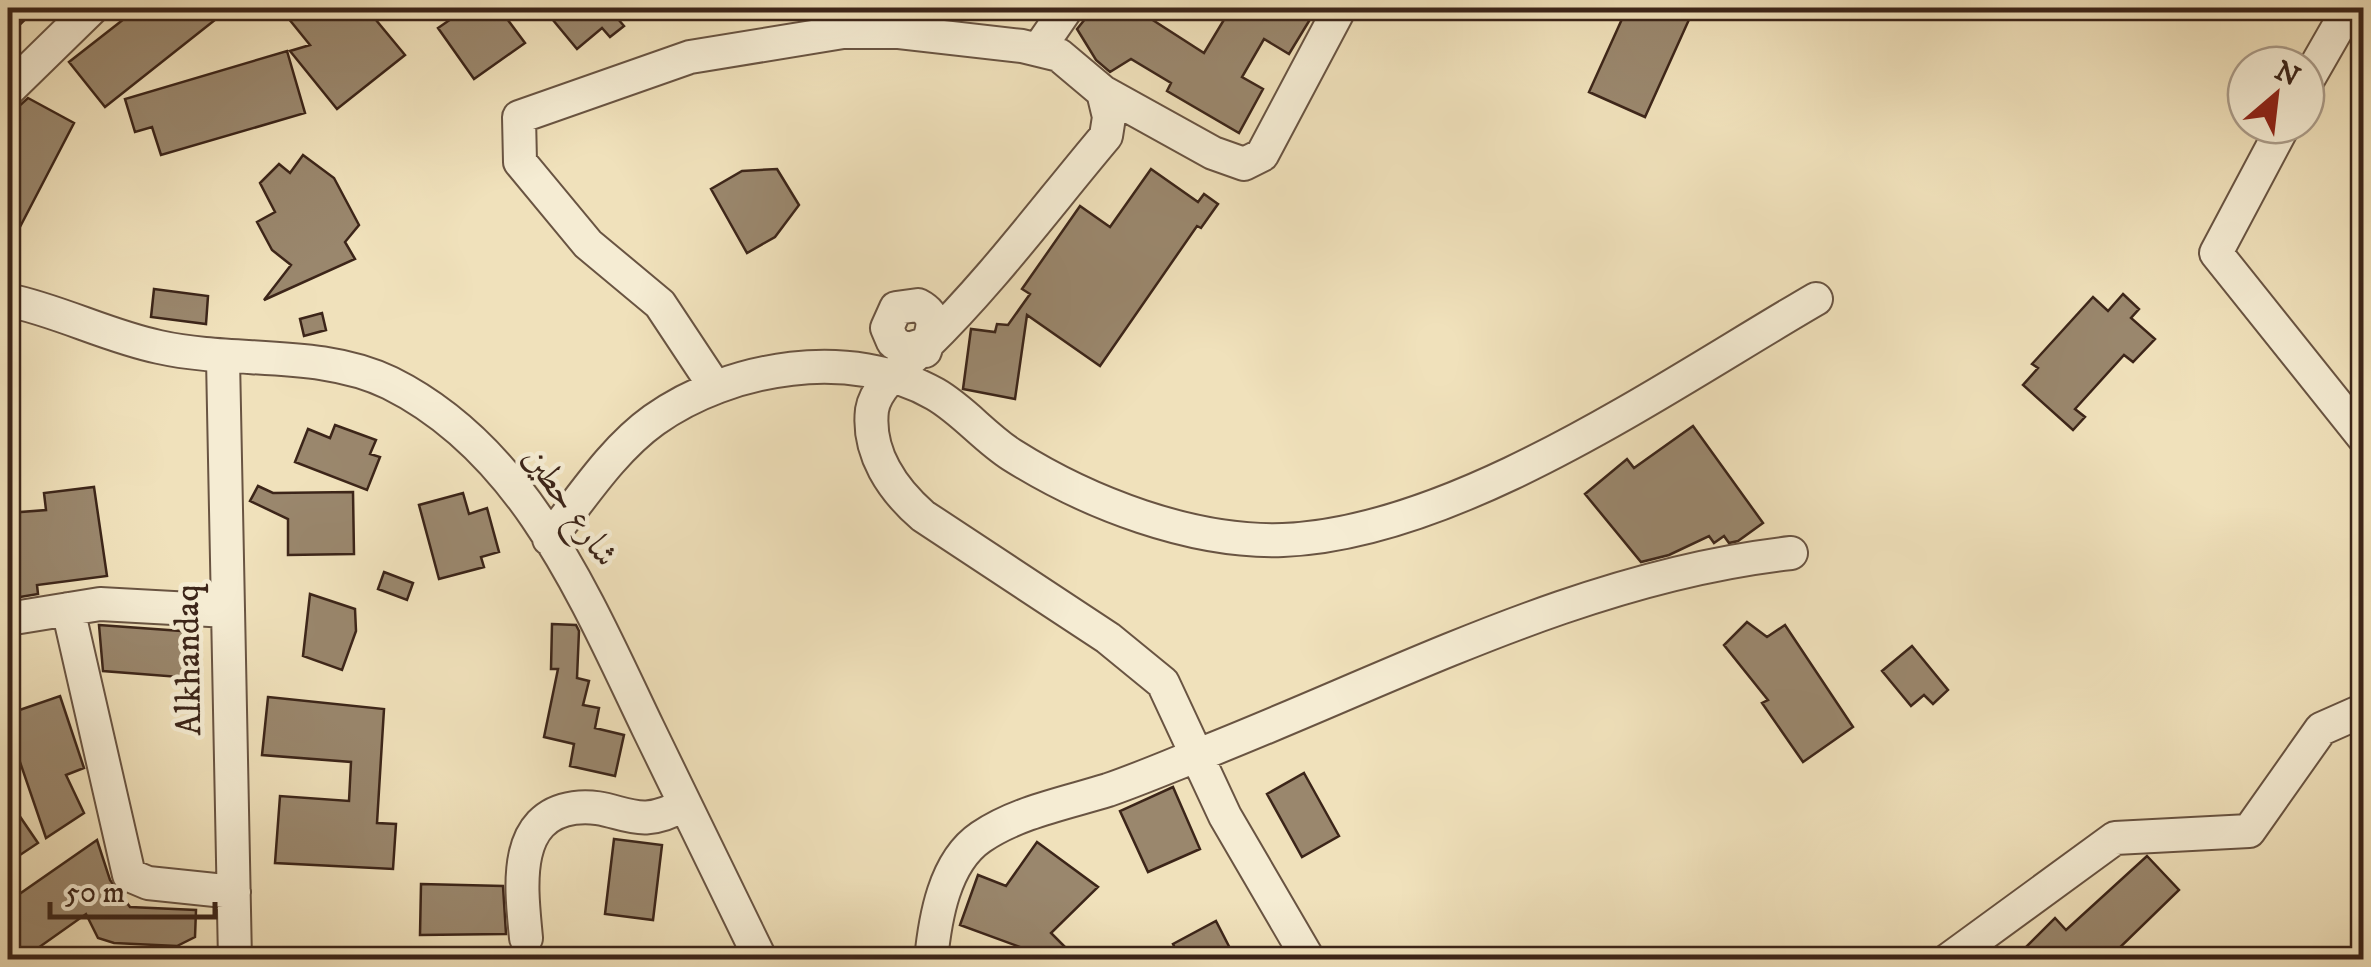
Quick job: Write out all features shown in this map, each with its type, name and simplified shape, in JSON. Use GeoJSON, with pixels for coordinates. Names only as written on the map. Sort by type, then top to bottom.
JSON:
{"type":"FeatureCollection","features":[{"type":"Feature","properties":{"kind":"street"},"geometry":{"type":"LineString","coordinates":[[8,90],[92,8]]}},
{"type":"Feature","properties":{"kind":"street"},"geometry":{"type":"LineString","coordinates":[[1038,50],[1066,8]]}},
{"type":"Feature","properties":{"kind":"street"},"geometry":{"type":"LineString","coordinates":[[715,387],[660,304],[588,244],[520,162],[519,118],[690,57],[844,32],[898,32],[1059,55],[1104,92],[1164,126],[1233,162],[1256,161],[1286,114],[1340,8]]}},
{"type":"Feature","properties":{"kind":"street"},"geometry":{"type":"LineString","coordinates":[[2326,49],[2350,8]]}},
{"type":"Feature","properties":{"kind":"street"},"geometry":{"type":"LineString","coordinates":[[1104,92],[1106,136]]}},
{"type":"Feature","properties":{"kind":"street"},"geometry":{"type":"LineString","coordinates":[[1164,126],[1122,122],[1106,136],[978,287],[891,377],[872,406],[872,430],[882,466],[901,496],[983,558],[1142,662],[1178,710],[1225,816],[1309,960]]}},
{"type":"Feature","properties":{"kind":"street"},"geometry":{"type":"LineString","coordinates":[[2273,145],[2216,253],[2364,438]]}},
{"type":"Feature","properties":{"kind":"street"},"geometry":{"type":"LineString","coordinates":[[891,377],[884,356],[891,314],[911,304],[978,287]]}},
{"type":"Feature","properties":{"kind":"street"},"geometry":{"type":"LineString","coordinates":[[549,538],[615,457],[652,421],[715,387],[793,369],[832,368],[891,377],[934,394],[1011,454],[1143,516],[1235,536],[1279,540],[1336,536],[1387,523],[1516,472],[1816,299]]}},
{"type":"Feature","properties":{"kind":"street","name":"شارع حطين"},"geometry":{"type":"LineString","coordinates":[[8,300],[156,346],[224,359],[290,360],[350,368],[400,389],[472,441],[521,494],[579,585],[761,960]]}},
{"type":"Feature","properties":{"kind":"street"},"geometry":{"type":"LineString","coordinates":[[911,304],[930,314],[934,329],[928,343],[924,378],[934,394]]}},
{"type":"Feature","properties":{"kind":"street"},"geometry":{"type":"LineString","coordinates":[[832,368],[870,352],[889,336]]}},
{"type":"Feature","properties":{"kind":"street"},"geometry":{"type":"LineString","coordinates":[[889,336],[906,350],[928,343]]}},
{"type":"Feature","properties":{"kind":"street","name":"Alkhandaq"},"geometry":{"type":"LineString","coordinates":[[224,359],[235,960]]}},
{"type":"Feature","properties":{"kind":"street"},"geometry":{"type":"LineString","coordinates":[[931,960],[940,900],[959,861],[978,838],[1021,817],[1197,756],[1593,594],[1728,560],[1792,553]]}},
{"type":"Feature","properties":{"kind":"street"},"geometry":{"type":"LineString","coordinates":[[8,619],[100,604],[228,611]]}},
{"type":"Feature","properties":{"kind":"street"},"geometry":{"type":"LineString","coordinates":[[68,609],[129,875],[148,883],[234,892]]}},
{"type":"Feature","properties":{"kind":"street"},"geometry":{"type":"LineString","coordinates":[[1948,960],[2115,838],[2249,831],[2321,729],[2364,710]]}},
{"type":"Feature","properties":{"kind":"street"},"geometry":{"type":"LineString","coordinates":[[526,938],[520,872],[529,842],[545,820],[574,808],[660,819],[685,804]]}},
{"type":"Feature","properties":{"kind":"building"},"geometry":{"type":"Polygon","coordinates":[[[8,8],[37,8],[8,36],[8,8]]]}},
{"type":"Feature","properties":{"kind":"building"},"geometry":{"type":"Polygon","coordinates":[[[138,8],[230,8],[105,107],[69,62],[138,8]]]}},
{"type":"Feature","properties":{"kind":"building"},"geometry":{"type":"Polygon","coordinates":[[[280,8],[366,8],[405,55],[337,109],[290,51],[310,45],[280,8]]]}},
{"type":"Feature","properties":{"kind":"building"},"geometry":{"type":"Polygon","coordinates":[[[467,8],[499,8],[525,43],[474,79],[438,28],[467,8]]]}},
{"type":"Feature","properties":{"kind":"building"},"geometry":{"type":"Polygon","coordinates":[[[543,8],[632,8],[618,19],[624,26],[610,37],[602,28],[577,49],[543,8]]]}},
{"type":"Feature","properties":{"kind":"building"},"geometry":{"type":"Polygon","coordinates":[[[1094,8],[1134,8],[1204,53],[1231,8],[1317,8],[1289,54],[1264,39],[1242,77],[1263,89],[1239,133],[1167,91],[1171,83],[1131,59],[1110,72],[1096,60],[1077,29],[1094,8]]]}},
{"type":"Feature","properties":{"kind":"building"},"geometry":{"type":"Polygon","coordinates":[[[1627,8],[1680,8],[1692,13],[1645,117],[1589,92],[1627,8]]]}},
{"type":"Feature","properties":{"kind":"building"},"geometry":{"type":"Polygon","coordinates":[[[287,51],[305,113],[161,155],[152,127],[135,132],[125,99],[287,51]]]}},
{"type":"Feature","properties":{"kind":"building"},"geometry":{"type":"Polygon","coordinates":[[[28,98],[74,123],[8,250],[8,116],[28,98]]]}},
{"type":"Feature","properties":{"kind":"building"},"geometry":{"type":"Polygon","coordinates":[[[303,155],[334,178],[359,225],[345,242],[355,259],[264,300],[291,265],[272,250],[257,222],[275,212],[260,183],[279,164],[290,173],[303,155]]]}},
{"type":"Feature","properties":{"kind":"building"},"geometry":{"type":"Polygon","coordinates":[[[777,169],[799,205],[775,237],[747,253],[711,189],[742,171],[777,169]]]}},
{"type":"Feature","properties":{"kind":"building"},"geometry":{"type":"Polygon","coordinates":[[[1151,169],[1198,202],[1204,194],[1218,204],[1201,228],[1197,226],[1100,366],[1027,315],[1015,399],[963,389],[971,329],[995,332],[997,324],[1008,325],[1030,294],[1022,289],[1080,206],[1110,227],[1151,169]]]}},
{"type":"Feature","properties":{"kind":"building"},"geometry":{"type":"Polygon","coordinates":[[[154,289],[208,296],[206,324],[151,317],[154,289]]]}},
{"type":"Feature","properties":{"kind":"building"},"geometry":{"type":"Polygon","coordinates":[[[2123,294],[2139,309],[2131,318],[2155,339],[2133,362],[2124,355],[2075,409],[2085,417],[2073,430],[2023,385],[2038,368],[2032,364],[2093,297],[2108,311],[2123,294]]]}},
{"type":"Feature","properties":{"kind":"building"},"geometry":{"type":"Polygon","coordinates":[[[322,313],[326,330],[304,336],[300,319],[322,313]]]}},
{"type":"Feature","properties":{"kind":"building"},"geometry":{"type":"Polygon","coordinates":[[[335,425],[376,440],[370,454],[380,457],[367,490],[295,462],[308,429],[330,438],[335,425]]]}},
{"type":"Feature","properties":{"kind":"building"},"geometry":{"type":"Polygon","coordinates":[[[1693,426],[1763,523],[1738,541],[1729,543],[1724,536],[1714,543],[1709,536],[1669,555],[1641,562],[1585,494],[1627,459],[1634,468],[1693,426]]]}},
{"type":"Feature","properties":{"kind":"building"},"geometry":{"type":"Polygon","coordinates":[[[258,486],[273,493],[353,492],[354,554],[288,555],[288,519],[250,501],[258,486]]]}},
{"type":"Feature","properties":{"kind":"building"},"geometry":{"type":"Polygon","coordinates":[[[94,487],[107,576],[37,585],[38,594],[8,599],[8,513],[46,510],[44,493],[94,487]]]}},
{"type":"Feature","properties":{"kind":"building"},"geometry":{"type":"Polygon","coordinates":[[[463,493],[469,514],[487,508],[499,552],[481,557],[484,567],[439,579],[419,505],[463,493]]]}},
{"type":"Feature","properties":{"kind":"building"},"geometry":{"type":"Polygon","coordinates":[[[384,572],[413,583],[407,600],[378,589],[384,572]]]}},
{"type":"Feature","properties":{"kind":"building"},"geometry":{"type":"Polygon","coordinates":[[[310,594],[355,609],[356,631],[342,670],[303,656],[310,594]]]}},
{"type":"Feature","properties":{"kind":"building"},"geometry":{"type":"Polygon","coordinates":[[[1747,622],[1767,637],[1785,625],[1853,727],[1803,762],[1762,703],[1768,700],[1724,645],[1747,622]]]}},
{"type":"Feature","properties":{"kind":"building"},"geometry":{"type":"Polygon","coordinates":[[[552,624],[576,625],[579,631],[577,678],[589,681],[583,705],[599,708],[595,728],[624,735],[615,776],[570,766],[574,744],[544,737],[558,669],[551,669],[552,624]]]}},
{"type":"Feature","properties":{"kind":"building"},"geometry":{"type":"Polygon","coordinates":[[[99,625],[195,632],[192,678],[103,671],[99,625]]]}},
{"type":"Feature","properties":{"kind":"building"},"geometry":{"type":"Polygon","coordinates":[[[1912,646],[1948,690],[1933,704],[1924,695],[1911,706],[1882,671],[1912,646]]]}},
{"type":"Feature","properties":{"kind":"building"},"geometry":{"type":"Polygon","coordinates":[[[60,696],[84,768],[66,775],[84,813],[46,838],[8,727],[8,714],[60,696]]]}},
{"type":"Feature","properties":{"kind":"building"},"geometry":{"type":"Polygon","coordinates":[[[268,697],[384,709],[377,823],[396,824],[393,869],[275,863],[280,796],[349,801],[351,762],[262,755],[268,697]]]}},
{"type":"Feature","properties":{"kind":"building"},"geometry":{"type":"Polygon","coordinates":[[[1304,773],[1339,836],[1302,857],[1267,794],[1304,773]]]}},
{"type":"Feature","properties":{"kind":"building"},"geometry":{"type":"Polygon","coordinates":[[[1173,787],[1200,849],[1148,872],[1120,811],[1173,787]]]}},
{"type":"Feature","properties":{"kind":"building"},"geometry":{"type":"Polygon","coordinates":[[[8,799],[38,843],[8,863],[8,799]]]}},
{"type":"Feature","properties":{"kind":"building"},"geometry":{"type":"Polygon","coordinates":[[[614,839],[662,845],[653,920],[605,914],[614,839]]]}},
{"type":"Feature","properties":{"kind":"building"},"geometry":{"type":"Polygon","coordinates":[[[97,840],[110,880],[130,907],[196,910],[195,937],[177,946],[114,943],[98,938],[86,914],[21,960],[8,960],[8,902],[97,840]]]}},
{"type":"Feature","properties":{"kind":"building"},"geometry":{"type":"Polygon","coordinates":[[[1037,842],[1098,887],[1051,933],[1078,960],[1033,960],[1039,954],[960,925],[978,875],[1006,886],[1037,842]]]}},
{"type":"Feature","properties":{"kind":"building"},"geometry":{"type":"Polygon","coordinates":[[[2147,856],[2179,890],[2107,960],[2038,960],[2026,947],[2055,918],[2066,930],[2147,856]]]}},
{"type":"Feature","properties":{"kind":"building"},"geometry":{"type":"Polygon","coordinates":[[[421,884],[503,886],[506,934],[420,935],[421,884]]]}},
{"type":"Feature","properties":{"kind":"building"},"geometry":{"type":"Polygon","coordinates":[[[1216,921],[1236,960],[1181,960],[1173,944],[1216,921]]]}}]}
